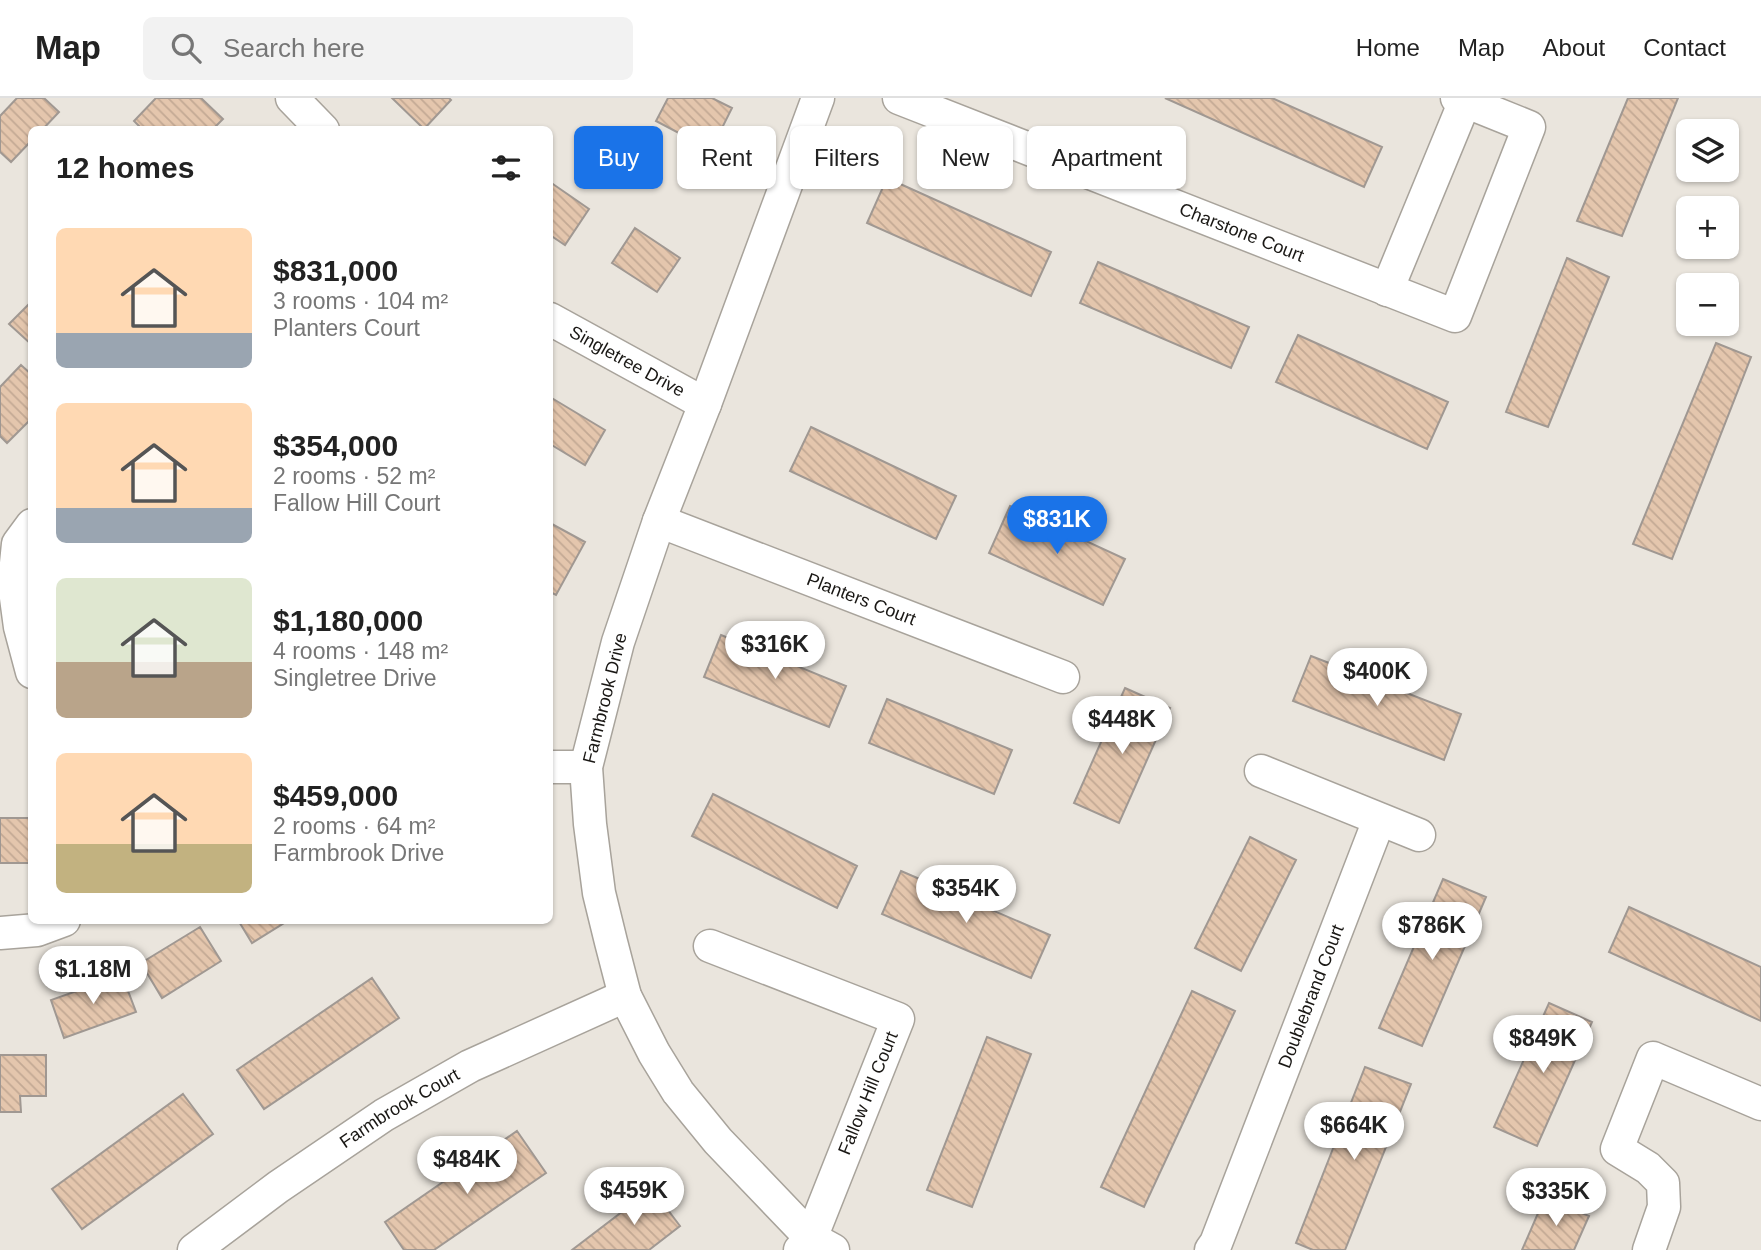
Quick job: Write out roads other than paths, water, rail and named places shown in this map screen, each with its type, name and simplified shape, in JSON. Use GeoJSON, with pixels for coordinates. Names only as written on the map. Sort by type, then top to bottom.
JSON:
{"type":"FeatureCollection","features":[{"type":"Feature","properties":{"kind":"street"},"geometry":{"type":"LineString","coordinates":[[292,98],[319,126]]}},
{"type":"Feature","properties":{"kind":"street","name":"Farmbrook Drive"},"geometry":{"type":"LineString","coordinates":[[815,1246],[718,1142],[678,1092],[653,1053],[625,996],[599,894],[586,767],[618,642],[659,521],[818,98]]}},
{"type":"Feature","properties":{"kind":"street","name":"Charstone Court"},"geometry":{"type":"LineString","coordinates":[[899,98],[1387,290],[1455,316],[1529,127],[1461,100],[1387,290]]}},
{"type":"Feature","properties":{"kind":"street","name":"Singletree Drive"},"geometry":{"type":"LineString","coordinates":[[553,321],[705,404]]}},
{"type":"Feature","properties":{"kind":"street","name":"Planters Court"},"geometry":{"type":"LineString","coordinates":[[659,521],[1063,677]]}},
{"type":"Feature","properties":{"kind":"street"},"geometry":{"type":"LineString","coordinates":[[28,530],[18,544],[13,583],[28,657]]}},
{"type":"Feature","properties":{"kind":"street"},"geometry":{"type":"LineString","coordinates":[[553,767],[586,767]]}},
{"type":"Feature","properties":{"kind":"street"},"geometry":{"type":"LineString","coordinates":[[1261,771],[1419,835]]}},
{"type":"Feature","properties":{"kind":"street","name":"Doublebrand Court"},"geometry":{"type":"LineString","coordinates":[[1211,1250],[1216,1244],[1379,820]]}},
{"type":"Feature","properties":{"kind":"street"},"geometry":{"type":"LineString","coordinates":[[0,933],[37,930],[53,924]]}},
{"type":"Feature","properties":{"kind":"street","name":"Fallow Hill Court"},"geometry":{"type":"LineString","coordinates":[[710,946],[898,1019],[815,1246]]}},
{"type":"Feature","properties":{"kind":"street","name":"Farmbrook Court"},"geometry":{"type":"LineString","coordinates":[[194,1250],[278,1187],[384,1115],[470,1066],[625,996]]}},
{"type":"Feature","properties":{"kind":"street"},"geometry":{"type":"LineString","coordinates":[[1649,1250],[1664,1207],[1663,1183],[1648,1168],[1617,1149],[1653,1058],[1761,1104]]}}]}
